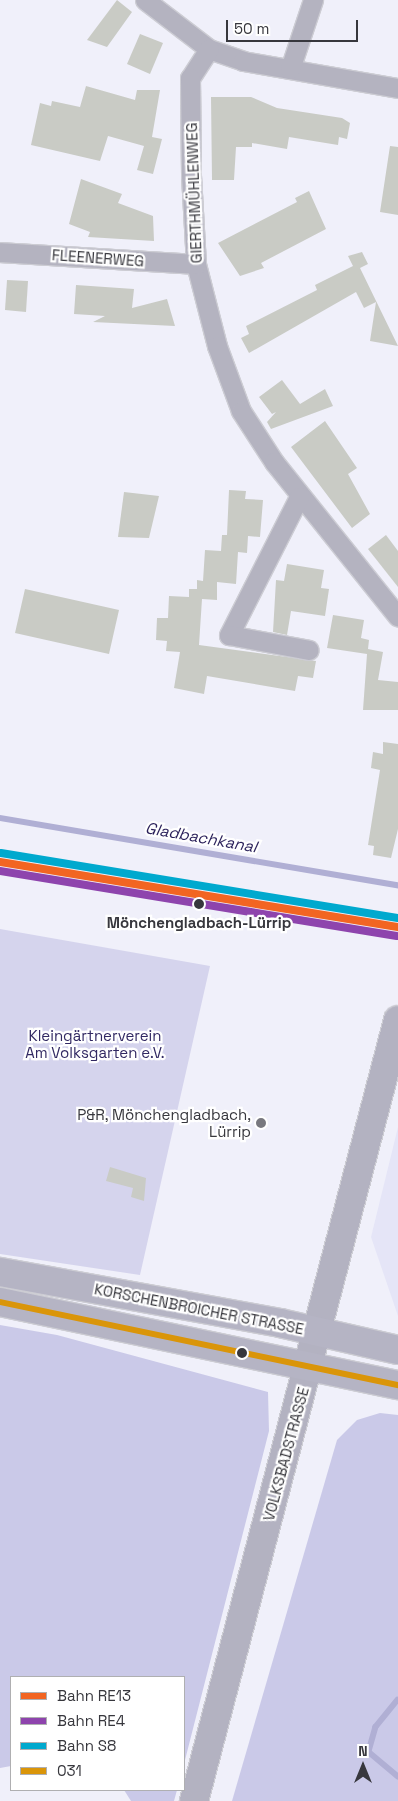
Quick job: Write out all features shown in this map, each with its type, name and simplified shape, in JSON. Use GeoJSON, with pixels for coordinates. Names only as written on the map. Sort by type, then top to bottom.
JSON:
{"type":"FeatureCollection","features":[{"type":"Feature","properties":{"kind":"main road","name":"KORSCHENBROICHER STRASSE"},"geometry":{"type":"LineString","coordinates":[[0,1272],[398,1350]]}},
{"type":"Feature","properties":{"kind":"main road","name":"KORSCHENBROICHER STRASSE"},"geometry":{"type":"LineString","coordinates":[[0,1302],[310,1365],[398,1385]]}},
{"type":"Feature","properties":{"kind":"street"},"geometry":{"type":"LineString","coordinates":[[146,0],[209,49],[243,61],[398,88]]}},
{"type":"Feature","properties":{"kind":"street"},"geometry":{"type":"LineString","coordinates":[[290,69],[313,0]]}},
{"type":"Feature","properties":{"kind":"street","name":"GIERTHMÜHLENWEG"},"geometry":{"type":"LineString","coordinates":[[209,49],[190,78],[196,264],[241,411],[299,497],[398,617]]}},
{"type":"Feature","properties":{"kind":"street","name":"FLEENERWEG"},"geometry":{"type":"LineString","coordinates":[[0,252],[196,264]]}},
{"type":"Feature","properties":{"kind":"street"},"geometry":{"type":"LineString","coordinates":[[299,497],[229,635],[309,650]]}},
{"type":"Feature","properties":{"kind":"street","name":"VOLKSBADSTRASSE"},"geometry":{"type":"LineString","coordinates":[[194,1801],[319,1333],[398,1020]]}},
{"type":"Feature","properties":{"kind":"shaded area"},"geometry":{"type":"Polygon","coordinates":[[[398,1127],[398,1316],[371,1237],[398,1127]]]}},
{"type":"Feature","properties":{"kind":"shaded area"},"geometry":{"type":"Polygon","coordinates":[[[0,1325],[57,1335],[268,1392],[269,1431],[185,1760],[185,1676],[10,1676],[10,1766],[0,1768],[0,1325]]]}},
{"type":"Feature","properties":{"kind":"shaded area"},"geometry":{"type":"Polygon","coordinates":[[[380,1413],[398,1415],[398,1801],[232,1801],[337,1440],[357,1420],[380,1413]]]}},
{"type":"Feature","properties":{"kind":"shaded area"},"geometry":{"type":"Polygon","coordinates":[[[125,1791],[177,1791],[174,1801],[131,1801],[125,1791]]]}},
{"type":"Feature","properties":{"kind":"green space","name":"Kleingärtnerverein Am Volksgarten e.V."},"geometry":{"type":"Polygon","coordinates":[[[0,929],[210,966],[140,1275],[0,1254],[0,929]]]}},
{"type":"Feature","properties":{"kind":"building"},"geometry":{"type":"Polygon","coordinates":[[[117,0],[132,12],[107,47],[87,40],[117,0]]]}},
{"type":"Feature","properties":{"kind":"building"},"geometry":{"type":"Polygon","coordinates":[[[140,34],[163,43],[150,74],[127,64],[140,34]]]}},
{"type":"Feature","properties":{"kind":"building"},"geometry":{"type":"Polygon","coordinates":[[[86,86],[135,100],[137,90],[160,90],[152,137],[162,139],[153,174],[137,170],[144,146],[108,136],[100,161],[31,145],[40,103],[51,106],[52,101],[80,107],[86,86]]]}},
{"type":"Feature","properties":{"kind":"building"},"geometry":{"type":"Polygon","coordinates":[[[211,97],[251,97],[277,108],[342,118],[350,123],[347,139],[339,137],[338,145],[289,137],[287,149],[252,143],[252,147],[236,147],[234,180],[212,180],[211,97]]]}},
{"type":"Feature","properties":{"kind":"building"},"geometry":{"type":"Polygon","coordinates":[[[390,146],[398,147],[398,215],[380,212],[390,146]]]}},
{"type":"Feature","properties":{"kind":"building"},"geometry":{"type":"Polygon","coordinates":[[[81,179],[122,194],[118,203],[153,216],[154,241],[88,237],[90,232],[69,224],[81,179]]]}},
{"type":"Feature","properties":{"kind":"building"},"geometry":{"type":"Polygon","coordinates":[[[309,191],[326,229],[261,263],[264,268],[240,276],[218,243],[297,202],[295,198],[309,191]]]}},
{"type":"Feature","properties":{"kind":"building"},"geometry":{"type":"Polygon","coordinates":[[[362,252],[368,264],[360,268],[398,346],[370,341],[376,302],[364,308],[356,292],[249,353],[241,338],[249,334],[246,326],[317,290],[315,285],[353,266],[348,256],[362,252]]]}},
{"type":"Feature","properties":{"kind":"building"},"geometry":{"type":"Polygon","coordinates":[[[7,280],[28,281],[26,312],[5,310],[7,280]]]}},
{"type":"Feature","properties":{"kind":"building"},"geometry":{"type":"Polygon","coordinates":[[[76,285],[134,289],[132,308],[167,299],[175,326],[93,322],[105,316],[74,314],[76,285]]]}},
{"type":"Feature","properties":{"kind":"building"},"geometry":{"type":"Polygon","coordinates":[[[282,380],[300,404],[325,389],[333,406],[271,429],[267,422],[276,412],[272,414],[259,397],[282,380]]]}},
{"type":"Feature","properties":{"kind":"building"},"geometry":{"type":"Polygon","coordinates":[[[325,421],[357,468],[348,474],[370,514],[352,528],[291,447],[325,421]]]}},
{"type":"Feature","properties":{"kind":"building"},"geometry":{"type":"Polygon","coordinates":[[[229,490],[246,491],[245,499],[263,500],[260,537],[248,536],[247,553],[238,552],[236,584],[217,582],[217,600],[202,599],[199,645],[316,661],[313,678],[298,676],[295,691],[207,676],[204,694],[174,688],[180,652],[166,651],[167,641],[156,640],[157,618],[168,618],[169,596],[189,597],[189,589],[197,589],[197,580],[203,581],[205,550],[221,551],[222,535],[227,535],[229,490]]]}},
{"type":"Feature","properties":{"kind":"building"},"geometry":{"type":"Polygon","coordinates":[[[124,492],[159,496],[149,538],[118,537],[124,492]]]}},
{"type":"Feature","properties":{"kind":"building"},"geometry":{"type":"Polygon","coordinates":[[[386,535],[398,551],[398,587],[368,549],[386,535]]]}},
{"type":"Feature","properties":{"kind":"building"},"geometry":{"type":"Polygon","coordinates":[[[287,564],[324,570],[321,588],[329,589],[325,616],[291,611],[287,635],[273,632],[276,580],[284,581],[287,564]]]}},
{"type":"Feature","properties":{"kind":"building"},"geometry":{"type":"Polygon","coordinates":[[[25,589],[119,610],[109,654],[15,633],[25,589]]]}},
{"type":"Feature","properties":{"kind":"building"},"geometry":{"type":"Polygon","coordinates":[[[333,615],[364,620],[361,638],[369,640],[368,649],[383,652],[378,680],[398,682],[398,710],[363,710],[367,654],[327,648],[333,615]]]}},
{"type":"Feature","properties":{"kind":"building"},"geometry":{"type":"Polygon","coordinates":[[[383,742],[398,744],[398,829],[391,858],[373,855],[374,846],[368,845],[380,770],[371,768],[373,752],[383,754],[383,742]]]}},
{"type":"Feature","properties":{"kind":"building"},"geometry":{"type":"Polygon","coordinates":[[[110,1167],[146,1178],[144,1201],[131,1197],[133,1188],[106,1181],[110,1167]]]}},
{"type":"Feature","properties":{"kind":"waterway","name":"Gladbachkanal"},"geometry":{"type":"LineString","coordinates":[[0,818],[398,885]]}},
{"type":"Feature","properties":{"kind":"waterway"},"geometry":{"type":"LineString","coordinates":[[398,1700],[376,1727],[369,1752],[398,1776]]}},
{"type":"Feature","properties":{"kind":"rail line","name":"S8"},"geometry":{"type":"LineString","coordinates":[[1,853],[398,918]]}},
{"type":"Feature","properties":{"kind":"rail line","name":"RE13"},"geometry":{"type":"LineString","coordinates":[[0,862],[398,927]]}},
{"type":"Feature","properties":{"kind":"rail line","name":"RE4"},"geometry":{"type":"LineString","coordinates":[[0,871],[397,936]]}},
{"type":"Feature","properties":{"kind":"transit line","name":"031"},"geometry":{"type":"LineString","coordinates":[[0,1302],[398,1385]]}},
{"type":"Feature","properties":{"kind":"place","name":"Mönchengladbach-Lürrip"},"geometry":{"type":"Point","coordinates":[199,904]}},
{"type":"Feature","properties":{"kind":"place","name":"P&R, Mönchengladbach, Lürrip"},"geometry":{"type":"Point","coordinates":[261,1123]}}]}
